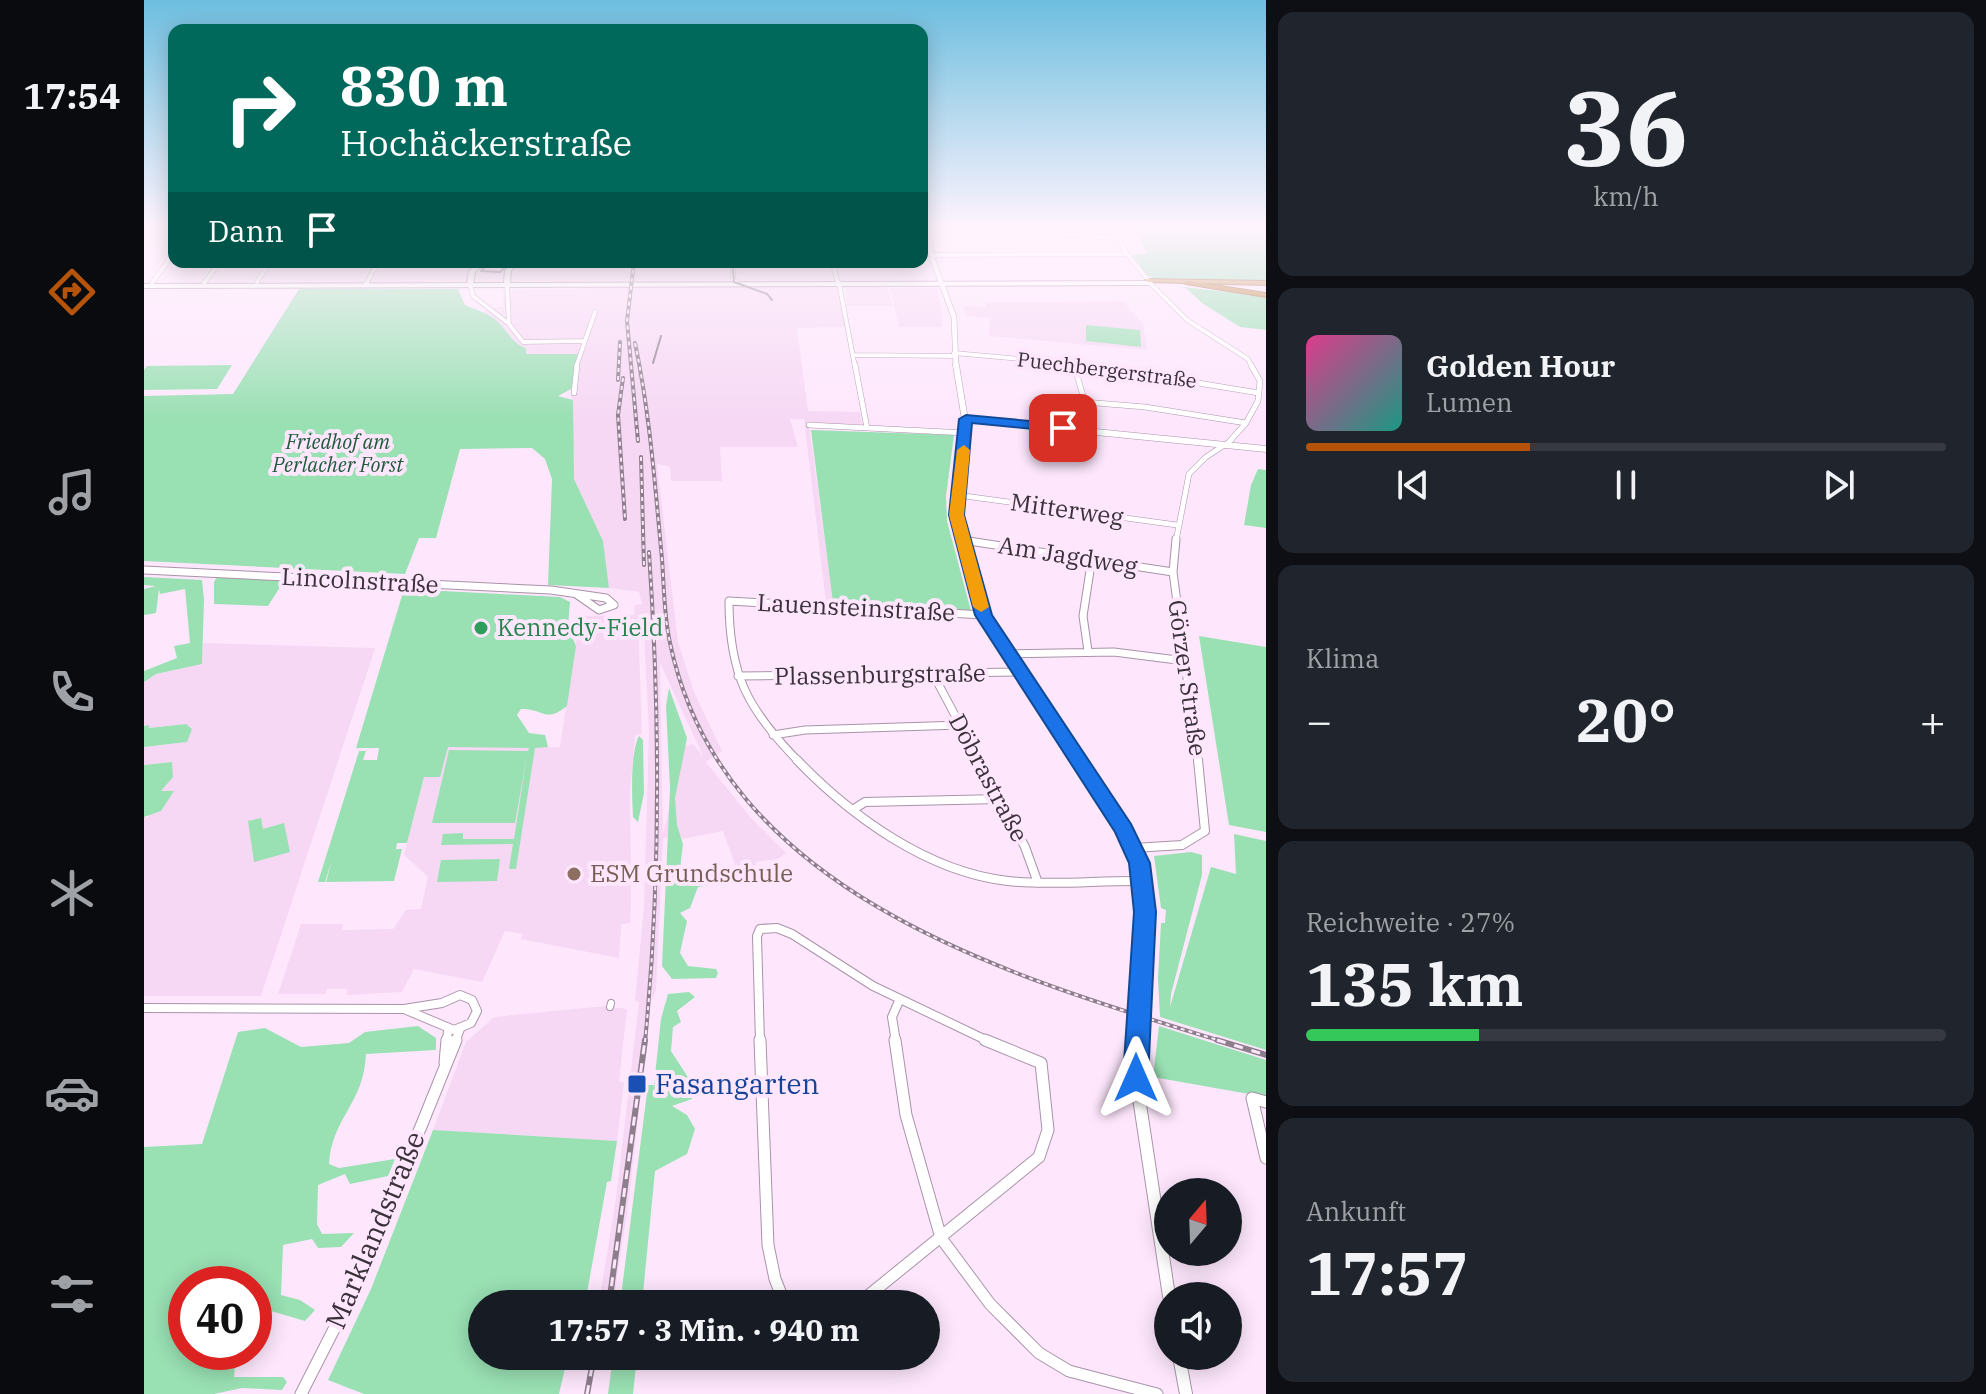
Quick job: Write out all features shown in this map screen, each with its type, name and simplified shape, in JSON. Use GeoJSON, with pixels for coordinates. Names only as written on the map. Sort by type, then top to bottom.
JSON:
{"type":"FeatureCollection","features":[{"type":"Feature","properties":{"kind":"street"},"geometry":{"type":"LineString","coordinates":[[472,292],[526,343],[585,341]]}},
{"type":"Feature","properties":{"kind":"street"},"geometry":{"type":"LineString","coordinates":[[507,292],[509,324]]}},
{"type":"Feature","properties":{"kind":"street"},"geometry":{"type":"LineString","coordinates":[[840,292],[867,428]]}},
{"type":"Feature","properties":{"kind":"street"},"geometry":{"type":"LineString","coordinates":[[947,292],[954,313],[955,355],[966,419],[956,515],[984,615],[1134,848],[1144,881],[1136,1078],[1167,1282]]}},
{"type":"Feature","properties":{"kind":"street"},"geometry":{"type":"LineString","coordinates":[[1159,292],[1187,320],[1248,359],[1258,374],[1259,393]]}},
{"type":"Feature","properties":{"kind":"street"},"geometry":{"type":"LineString","coordinates":[[574,393],[574,377],[595,312]]}},
{"type":"Feature","properties":{"kind":"street","name":"Puechbergerstraße"},"geometry":{"type":"LineString","coordinates":[[853,355],[955,355],[1074,363],[1259,393]]}},
{"type":"Feature","properties":{"kind":"street"},"geometry":{"type":"LineString","coordinates":[[1074,363],[1093,430]]}},
{"type":"Feature","properties":{"kind":"street","name":"Görzer Straße"},"geometry":{"type":"LineString","coordinates":[[1134,848],[1186,845],[1205,831],[1195,727],[1173,572],[1177,525],[1189,474],[1206,457],[1229,442],[1246,423],[1259,393]]}},
{"type":"Feature","properties":{"kind":"street"},"geometry":{"type":"LineString","coordinates":[[1084,402],[1145,407],[1246,423]]}},
{"type":"Feature","properties":{"kind":"street"},"geometry":{"type":"LineString","coordinates":[[966,419],[1266,449]]}},
{"type":"Feature","properties":{"kind":"street"},"geometry":{"type":"LineString","coordinates":[[809,425],[966,433]]}},
{"type":"Feature","properties":{"kind":"street"},"geometry":{"type":"LineString","coordinates":[[1198,440],[1202,455],[1206,457]]}},
{"type":"Feature","properties":{"kind":"street","name":"Mitterweg"},"geometry":{"type":"LineString","coordinates":[[957,495],[1177,525]]}},
{"type":"Feature","properties":{"kind":"street","name":"Am Jagdweg"},"geometry":{"type":"LineString","coordinates":[[962,540],[1173,572]]}},
{"type":"Feature","properties":{"kind":"street"},"geometry":{"type":"LineString","coordinates":[[1088,651],[1083,616],[1092,558]]}},
{"type":"Feature","properties":{"kind":"street","name":"Lincolnstraße"},"geometry":{"type":"LineString","coordinates":[[144,570],[576,594],[606,598],[614,605],[606,611],[598,611],[576,594]]}},
{"type":"Feature","properties":{"kind":"street","name":"Lauensteinstraße"},"geometry":{"type":"LineString","coordinates":[[738,676],[731,646],[729,601],[984,615]]}},
{"type":"Feature","properties":{"kind":"street"},"geometry":{"type":"LineString","coordinates":[[1009,654],[1088,651],[1185,661]]}},
{"type":"Feature","properties":{"kind":"street","name":"Plassenburgstraße"},"geometry":{"type":"LineString","coordinates":[[738,676],[1021,672]]}},
{"type":"Feature","properties":{"kind":"street","name":"Döbrastraße"},"geometry":{"type":"LineString","coordinates":[[933,674],[1025,847],[1038,883]]}},
{"type":"Feature","properties":{"kind":"street"},"geometry":{"type":"LineString","coordinates":[[738,676],[773,735],[800,764],[854,809],[907,847],[930,859],[987,877],[1038,883],[1144,881]]}},
{"type":"Feature","properties":{"kind":"street"},"geometry":{"type":"LineString","coordinates":[[773,735],[805,730],[961,725]]}},
{"type":"Feature","properties":{"kind":"street"},"geometry":{"type":"LineString","coordinates":[[854,809],[865,802],[1000,799]]}},
{"type":"Feature","properties":{"kind":"street"},"geometry":{"type":"LineString","coordinates":[[779,1290],[768,1245],[757,975],[757,936],[760,929],[774,927],[795,935],[899,1001],[968,1034],[1041,1063],[1048,1130],[1039,1157],[876,1290]]}},
{"type":"Feature","properties":{"kind":"street"},"geometry":{"type":"LineString","coordinates":[[144,1008],[404,1009],[442,1003],[460,995],[475,1003],[474,1019],[460,1029],[448,1030],[404,1009]]}},
{"type":"Feature","properties":{"kind":"street"},"geometry":{"type":"LineString","coordinates":[[899,1001],[892,1017],[906,1115],[941,1238],[990,1304],[1039,1353],[1069,1371],[1157,1394]]}},
{"type":"Feature","properties":{"kind":"street"},"geometry":{"type":"LineString","coordinates":[[438,1023],[436,1011],[442,1003]]}},
{"type":"Feature","properties":{"kind":"street","name":"Marklandstraße"},"geometry":{"type":"LineString","coordinates":[[301,1394],[358,1282],[460,1029]]}},
{"type":"Feature","properties":{"kind":"street","name":"Marklandstraße"},"geometry":{"type":"LineString","coordinates":[[445,1065],[448,1030]]}},
{"type":"Feature","properties":{"kind":"street"},"geometry":{"type":"LineString","coordinates":[[1266,1102],[1252,1098],[1266,1158]]}},
{"type":"Feature","properties":{"kind":"street"},"geometry":{"type":"LineString","coordinates":[[1182,1370],[1186,1394]]}},
{"type":"Feature","properties":{"kind":"shaded area"},"geometry":{"type":"Polygon","coordinates":[[[503,292],[839,292],[846,327],[797,328],[808,411],[860,412],[862,424],[809,424],[833,603],[826,603],[804,419],[790,419],[798,447],[720,447],[722,481],[671,481],[670,467],[657,464],[678,642],[694,692],[722,751],[706,762],[750,817],[786,853],[778,859],[755,862],[757,869],[738,873],[723,831],[682,839],[681,836],[663,838],[656,991],[651,1001],[629,1199],[615,1290],[601,1290],[616,1198],[639,1002],[635,1000],[644,907],[649,731],[643,615],[638,615],[642,734],[635,735],[630,792],[630,923],[621,924],[619,958],[521,939],[523,934],[505,931],[482,982],[414,969],[402,992],[347,995],[347,989],[327,989],[325,994],[278,994],[301,924],[343,924],[342,930],[393,929],[406,910],[421,909],[428,877],[404,855],[424,777],[447,747],[560,747],[580,616],[634,615],[635,605],[642,604],[639,592],[609,588],[603,541],[574,479],[571,377],[578,354],[525,354],[508,332],[483,311],[504,306],[503,292]],[[660,663],[663,834],[684,746],[693,744],[703,756],[660,663]]]}},
{"type":"Feature","properties":{"kind":"shaded area"},"geometry":{"type":"Polygon","coordinates":[[[846,292],[889,292],[893,306],[847,306],[846,292]]]}},
{"type":"Feature","properties":{"kind":"shaded area"},"geometry":{"type":"Polygon","coordinates":[[[891,292],[937,292],[942,327],[899,327],[891,292]]]}},
{"type":"Feature","properties":{"kind":"shaded area"},"geometry":{"type":"Polygon","coordinates":[[[1123,301],[1143,324],[1147,350],[989,336],[990,318],[966,316],[964,306],[986,307],[986,303],[1123,301]]]}},
{"type":"Feature","properties":{"kind":"shaded area"},"geometry":{"type":"Polygon","coordinates":[[[203,643],[375,648],[261,996],[144,996],[144,817],[148,817],[172,791],[160,792],[171,762],[144,765],[144,747],[187,742],[186,724],[144,726],[144,682],[156,674],[202,664],[203,643]]]}},
{"type":"Feature","properties":{"kind":"shaded area"},"geometry":{"type":"Polygon","coordinates":[[[605,1006],[627,1009],[619,1081],[624,1083],[617,1141],[433,1130],[466,1042],[494,1017],[605,1006]]]}},
{"type":"Feature","properties":{"kind":"green space","name":"Friedhof am Perlacher Forst"},"geometry":{"type":"Polygon","coordinates":[[[297,292],[459,292],[465,305],[496,320],[513,340],[526,348],[526,354],[578,354],[571,389],[558,396],[573,400],[574,479],[603,541],[609,588],[548,585],[552,479],[545,459],[532,448],[460,449],[436,538],[419,538],[405,574],[144,561],[144,396],[233,394],[297,292]]]}},
{"type":"Feature","properties":{"kind":"green space"},"geometry":{"type":"Polygon","coordinates":[[[1190,292],[1266,296],[1266,330],[1240,327],[1190,292]]]}},
{"type":"Feature","properties":{"kind":"green space"},"geometry":{"type":"Polygon","coordinates":[[[1086,325],[1140,330],[1141,347],[1086,341],[1086,325]]]}},
{"type":"Feature","properties":{"kind":"green space"},"geometry":{"type":"Polygon","coordinates":[[[232,365],[217,389],[144,390],[144,370],[147,366],[232,365]]]}},
{"type":"Feature","properties":{"kind":"green space"},"geometry":{"type":"Polygon","coordinates":[[[811,430],[954,435],[946,496],[947,521],[971,611],[833,603],[811,430]]]}},
{"type":"Feature","properties":{"kind":"green space"},"geometry":{"type":"Polygon","coordinates":[[[1258,469],[1266,470],[1266,528],[1244,525],[1251,485],[1258,469]]]}},
{"type":"Feature","properties":{"kind":"green space"},"geometry":{"type":"Polygon","coordinates":[[[144,577],[202,580],[204,600],[202,664],[156,674],[144,682],[144,671],[177,658],[174,646],[190,643],[185,589],[160,594],[159,589],[156,613],[144,615],[144,589],[156,586],[144,585],[144,577]]]}},
{"type":"Feature","properties":{"kind":"green space"},"geometry":{"type":"Polygon","coordinates":[[[217,577],[284,581],[268,606],[214,604],[214,582],[217,577]]]}},
{"type":"Feature","properties":{"kind":"green space"},"geometry":{"type":"Polygon","coordinates":[[[404,589],[560,597],[570,602],[568,626],[576,646],[567,706],[549,715],[521,709],[517,715],[529,733],[545,735],[548,747],[535,748],[516,869],[509,869],[513,844],[441,845],[443,834],[463,833],[463,839],[514,839],[527,755],[515,823],[432,823],[449,750],[528,751],[529,748],[448,747],[440,777],[424,777],[407,843],[397,843],[396,849],[402,849],[394,881],[326,882],[332,860],[325,882],[318,882],[359,751],[366,751],[363,760],[377,760],[379,748],[356,748],[404,589]]]}},
{"type":"Feature","properties":{"kind":"green space"},"geometry":{"type":"Polygon","coordinates":[[[1199,636],[1266,647],[1266,832],[1229,825],[1199,636]]]}},
{"type":"Feature","properties":{"kind":"green space"},"geometry":{"type":"Polygon","coordinates":[[[669,688],[687,738],[675,798],[677,825],[683,844],[680,869],[687,877],[717,878],[724,882],[698,887],[690,908],[680,913],[687,921],[680,953],[688,966],[716,969],[716,978],[672,979],[662,966],[670,788],[666,706],[669,688]]]}},
{"type":"Feature","properties":{"kind":"green space"},"geometry":{"type":"Polygon","coordinates":[[[186,724],[192,729],[187,742],[144,747],[144,726],[186,724]]]}},
{"type":"Feature","properties":{"kind":"green space"},"geometry":{"type":"Polygon","coordinates":[[[639,736],[643,740],[644,793],[638,822],[633,817],[632,787],[634,753],[639,736]]]}},
{"type":"Feature","properties":{"kind":"green space"},"geometry":{"type":"Polygon","coordinates":[[[172,762],[173,777],[161,791],[174,791],[161,811],[144,817],[144,765],[172,762]]]}},
{"type":"Feature","properties":{"kind":"green space"},"geometry":{"type":"Polygon","coordinates":[[[261,818],[263,829],[284,823],[290,852],[254,862],[248,821],[261,818]]]}},
{"type":"Feature","properties":{"kind":"green space"},"geometry":{"type":"Polygon","coordinates":[[[1234,834],[1266,841],[1266,1050],[1160,1017],[1158,979],[1161,923],[1165,923],[1166,910],[1161,908],[1154,856],[1191,852],[1202,855],[1202,875],[1170,1007],[1211,867],[1236,874],[1234,834]]]}},
{"type":"Feature","properties":{"kind":"green space"},"geometry":{"type":"Polygon","coordinates":[[[500,859],[497,881],[437,882],[441,860],[500,859]]]}},
{"type":"Feature","properties":{"kind":"green space"},"geometry":{"type":"Polygon","coordinates":[[[689,992],[695,997],[677,1011],[681,1022],[673,1027],[671,1051],[693,1085],[692,1099],[672,1106],[687,1115],[695,1129],[687,1154],[655,1171],[643,1290],[622,1290],[648,1085],[654,1085],[661,1019],[668,994],[689,992]]]}},
{"type":"Feature","properties":{"kind":"green space"},"geometry":{"type":"Polygon","coordinates":[[[418,1026],[436,1038],[436,1050],[366,1054],[360,1086],[336,1134],[329,1164],[339,1168],[395,1159],[388,1176],[350,1184],[345,1174],[318,1185],[317,1224],[322,1234],[354,1233],[341,1247],[318,1248],[312,1239],[283,1245],[281,1295],[300,1300],[315,1310],[305,1321],[272,1311],[272,1266],[168,1266],[168,1370],[235,1370],[234,1377],[283,1377],[287,1382],[282,1390],[242,1388],[214,1394],[144,1394],[144,1147],[202,1144],[238,1032],[265,1028],[301,1047],[349,1043],[365,1032],[418,1026]]]}},
{"type":"Feature","properties":{"kind":"green space"},"geometry":{"type":"Polygon","coordinates":[[[1159,1026],[1266,1060],[1266,1097],[1153,1077],[1159,1026]]]}},
{"type":"Feature","properties":{"kind":"green space"},"geometry":{"type":"Polygon","coordinates":[[[433,1130],[617,1141],[588,1290],[468,1290],[468,1370],[565,1370],[559,1394],[364,1394],[328,1380],[371,1289],[433,1130]]]}},
{"type":"Feature","properties":{"kind":"green space"},"geometry":{"type":"Polygon","coordinates":[[[611,1370],[636,1370],[633,1394],[608,1394],[611,1370]]]}},
{"type":"Feature","properties":{"kind":"tram line"},"geometry":{"type":"LineString","coordinates":[[762,292],[772,300]]}},
{"type":"Feature","properties":{"kind":"tram line"},"geometry":{"type":"LineString","coordinates":[[653,363],[661,336]]}},
{"type":"Feature","properties":{"kind":"railway"},"geometry":{"type":"LineString","coordinates":[[630,292],[627,321],[638,441]]}},
{"type":"Feature","properties":{"kind":"railway"},"geometry":{"type":"LineString","coordinates":[[618,380],[620,342]]}},
{"type":"Feature","properties":{"kind":"railway"},"geometry":{"type":"LineString","coordinates":[[635,343],[652,450],[670,643],[700,730],[749,802],[812,863],[887,912],[969,953],[1055,987],[1224,1042]]}},
{"type":"Feature","properties":{"kind":"railway"},"geometry":{"type":"LineString","coordinates":[[623,378],[618,415],[625,519]]}},
{"type":"Feature","properties":{"kind":"railway"},"geometry":{"type":"LineString","coordinates":[[641,457],[644,565]]}},
{"type":"Feature","properties":{"kind":"railway"},"geometry":{"type":"LineString","coordinates":[[645,1042],[654,920],[657,797],[649,552]]}},
{"type":"Feature","properties":{"kind":"railway"},"geometry":{"type":"LineString","coordinates":[[611,1290],[645,1040]]}},
{"type":"Feature","properties":{"kind":"railway"},"geometry":{"type":"LineString","coordinates":[[1217,1040],[1266,1055]]}},
{"type":"Feature","properties":{"kind":"railway"},"geometry":{"type":"LineString","coordinates":[[587,1394],[591,1370]]}},
{"type":"Feature","properties":{"kind":"slow traffic"},"geometry":{"type":"LineString","coordinates":[[964,450],[956,515],[981,607]]}},
{"type":"Feature","properties":{"kind":"place","name":"Kennedy-Field"},"geometry":{"type":"Point","coordinates":[481,628]}},
{"type":"Feature","properties":{"kind":"place","name":"ESM Grundschule"},"geometry":{"type":"Point","coordinates":[574,874]}},
{"type":"Feature","properties":{"kind":"place","name":"Fasangarten"},"geometry":{"type":"Point","coordinates":[637,1084]}},
{"type":"Feature","properties":{"kind":"route"},"geometry":{"type":"LineString","coordinates":[[1063,428],[966,419],[956,515],[984,615],[1124,829],[1139,863],[1144,881],[1145,912],[1136,1032],[1136,1078]]}}]}
